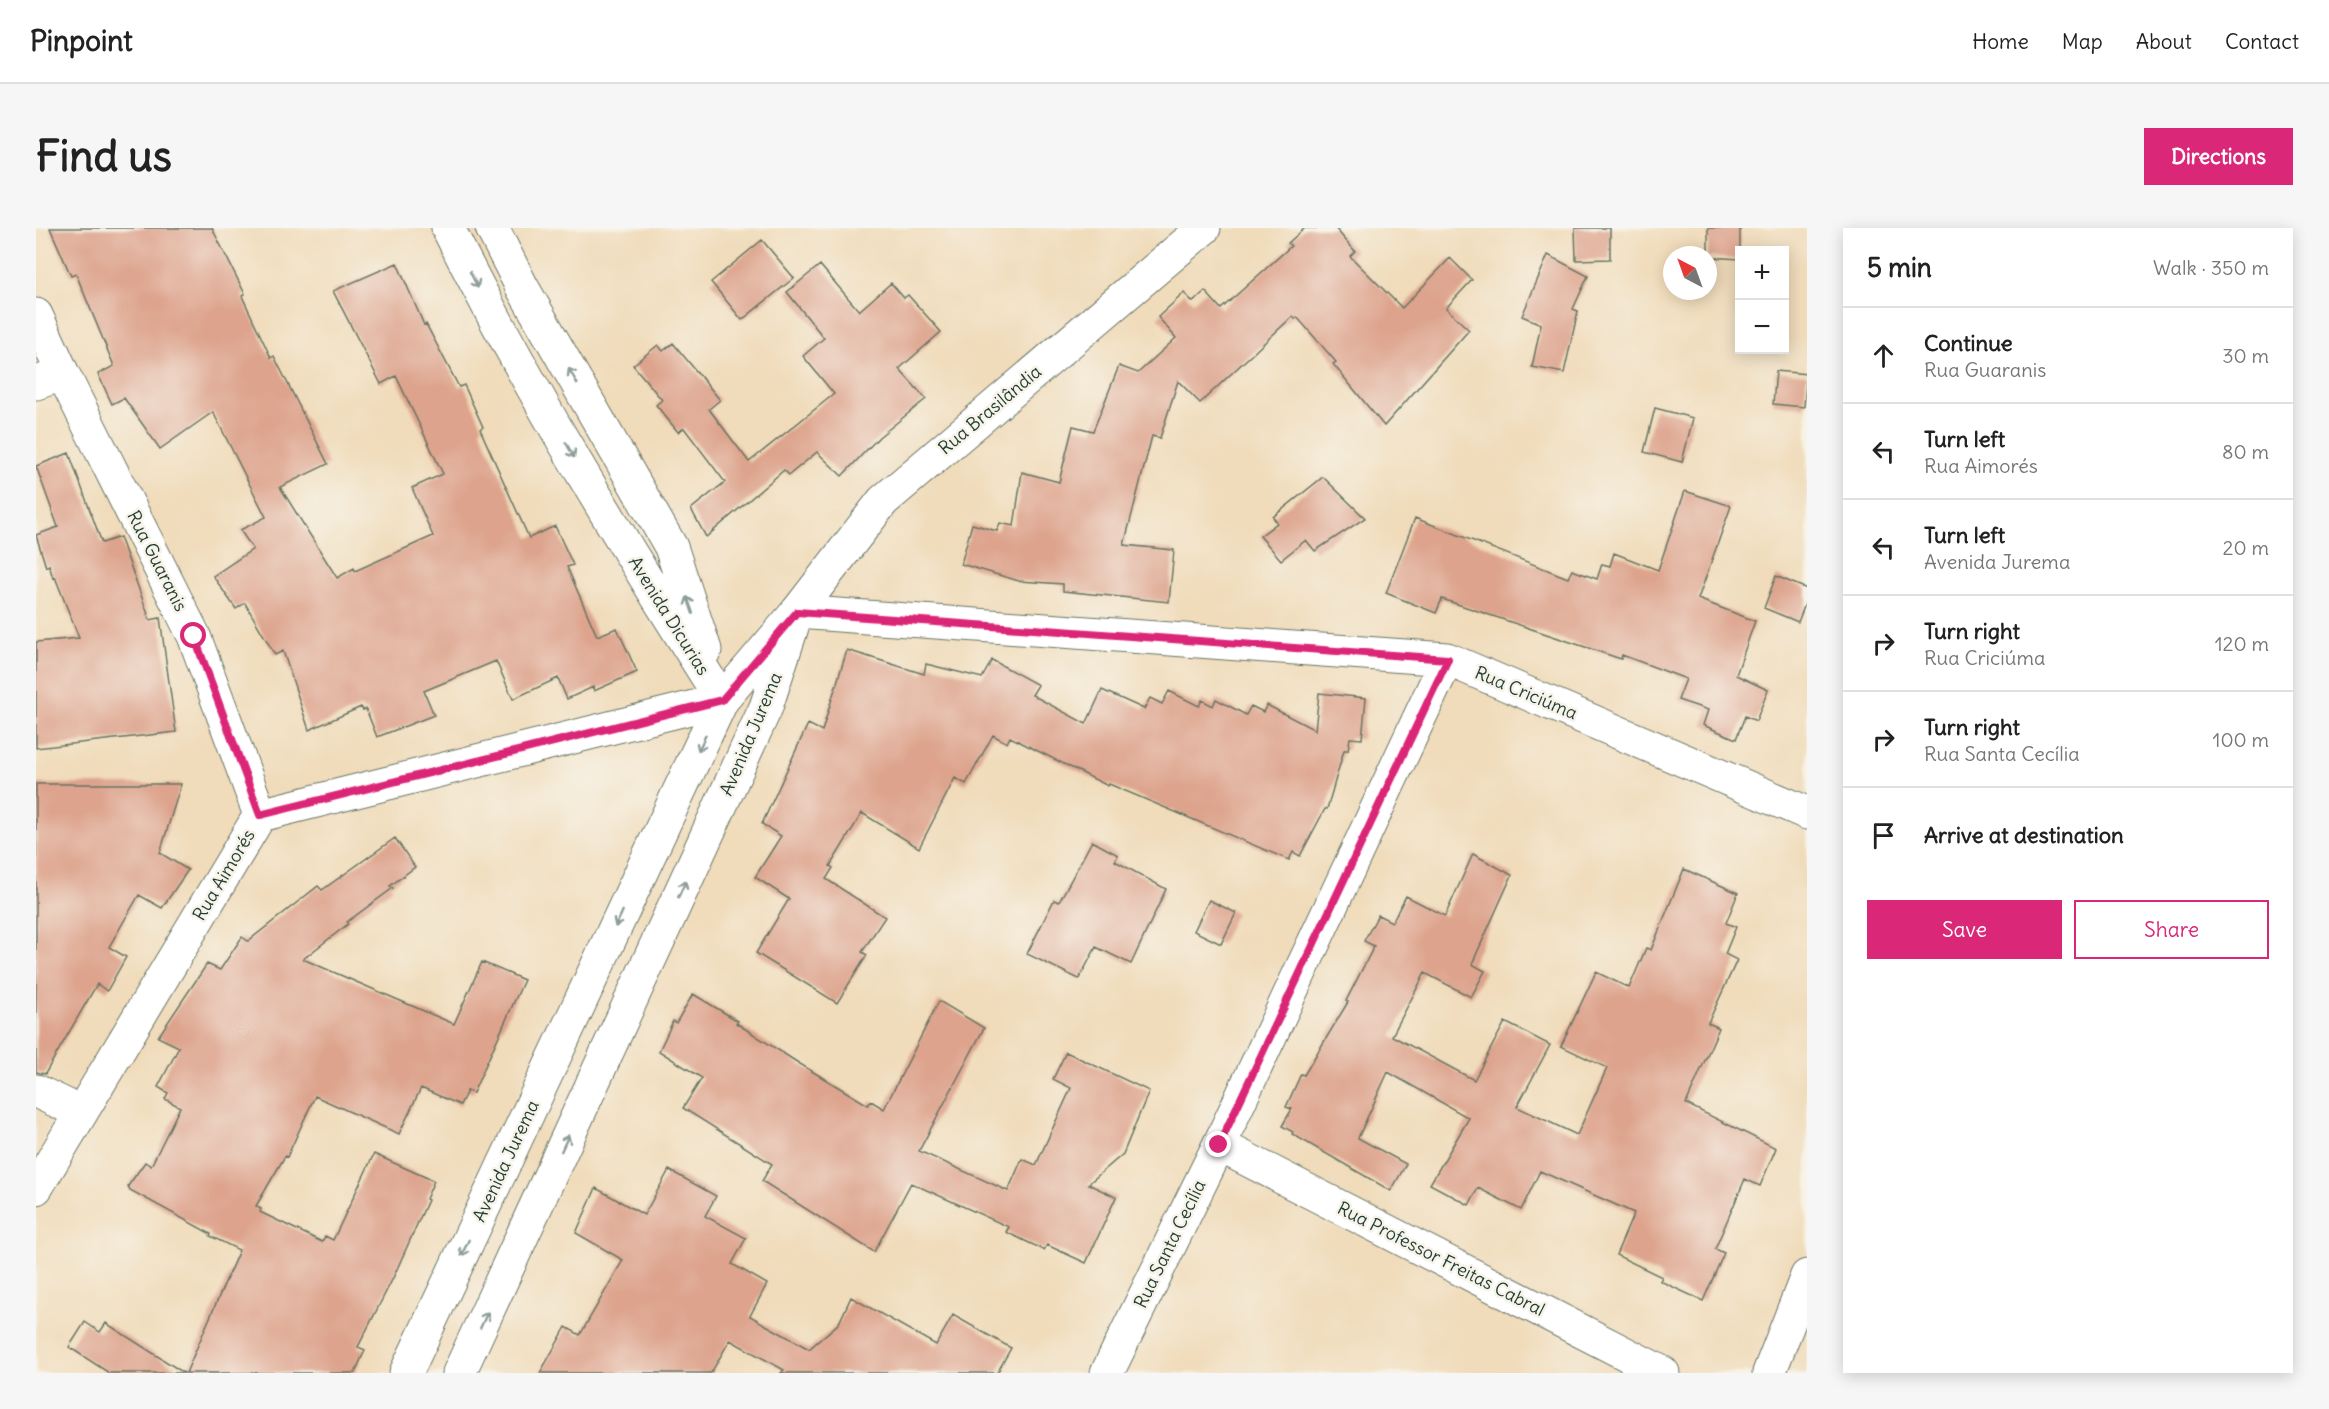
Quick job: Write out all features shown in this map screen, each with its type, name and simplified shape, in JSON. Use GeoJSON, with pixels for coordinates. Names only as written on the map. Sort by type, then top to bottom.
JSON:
{"type":"FeatureCollection","features":[{"type":"Feature","properties":{"kind":"street","name":"Avenida Dicurias"},"geometry":{"type":"LineString","coordinates":[[448,228],[488,309],[638,567],[722,700]]}},
{"type":"Feature","properties":{"kind":"street","name":"Avenida Dicurias"},"geometry":{"type":"LineString","coordinates":[[492,228],[522,287],[671,547],[722,700]]}},
{"type":"Feature","properties":{"kind":"street","name":"Rua Brasilândia"},"geometry":{"type":"LineString","coordinates":[[797,612],[883,501],[1204,228]]}},
{"type":"Feature","properties":{"kind":"street","name":"Rua Guaranis"},"geometry":{"type":"LineString","coordinates":[[36,315],[49,379],[194,636],[260,815]]}},
{"type":"Feature","properties":{"kind":"street","name":"Avenida Jurema"},"geometry":{"type":"LineString","coordinates":[[406,1373],[722,700],[797,612]]}},
{"type":"Feature","properties":{"kind":"street","name":"Avenida Jurema"},"geometry":{"type":"LineString","coordinates":[[459,1373],[765,707],[797,612]]}},
{"type":"Feature","properties":{"kind":"street","name":"Rua Criciúma"},"geometry":{"type":"LineString","coordinates":[[797,612],[1448,659],[1807,813]]}},
{"type":"Feature","properties":{"kind":"street","name":"Rua Santa Cecília"},"geometry":{"type":"LineString","coordinates":[[1107,1373],[1219,1145],[1448,659]]}},
{"type":"Feature","properties":{"kind":"street","name":"Rua Aimorés"},"geometry":{"type":"LineString","coordinates":[[36,1188],[260,815],[722,700]]}},
{"type":"Feature","properties":{"kind":"street"},"geometry":{"type":"LineString","coordinates":[[36,1091],[80,1112]]}},
{"type":"Feature","properties":{"kind":"street","name":"Rua Professor Freitas Cabral"},"geometry":{"type":"LineString","coordinates":[[1219,1145],[1663,1373]]}},
{"type":"Feature","properties":{"kind":"street"},"geometry":{"type":"LineString","coordinates":[[1769,1373],[1807,1276]]}},
{"type":"Feature","properties":{"kind":"building"},"geometry":{"type":"Polygon","coordinates":[[[50,228],[212,228],[245,294],[242,296],[271,358],[274,356],[328,464],[280,487],[337,578],[354,568],[355,571],[433,536],[412,488],[443,474],[396,376],[381,384],[333,291],[397,263],[424,325],[426,324],[459,387],[464,385],[483,427],[480,429],[529,538],[555,526],[573,565],[567,567],[597,636],[617,628],[637,672],[594,691],[593,687],[567,699],[558,678],[513,699],[496,661],[424,691],[434,715],[377,737],[366,709],[363,710],[361,707],[309,730],[283,651],[275,655],[245,603],[236,609],[213,576],[253,549],[240,530],[266,517],[213,412],[160,449],[124,398],[112,404],[98,374],[114,366],[76,274],[71,276],[50,228]]]}},
{"type":"Feature","properties":{"kind":"building"},"geometry":{"type":"Polygon","coordinates":[[[1305,228],[1335,228],[1355,251],[1350,256],[1402,308],[1450,258],[1472,280],[1446,308],[1469,330],[1384,426],[1333,364],[1336,362],[1297,317],[1295,319],[1293,316],[1200,403],[1178,381],[1160,438],[1152,436],[1124,545],[1174,550],[1169,602],[1063,591],[1063,584],[1019,581],[961,564],[972,524],[997,531],[1000,523],[1014,526],[1022,472],[1059,482],[1073,426],[1093,431],[1119,366],[1138,373],[1176,338],[1158,317],[1184,293],[1193,302],[1205,291],[1221,309],[1291,246],[1288,243],[1305,228]]]}},
{"type":"Feature","properties":{"kind":"building"},"geometry":{"type":"Polygon","coordinates":[[[1575,228],[1610,228],[1610,259],[1576,260],[1575,228]]]}},
{"type":"Feature","properties":{"kind":"building"},"geometry":{"type":"Polygon","coordinates":[[[1708,228],[1740,228],[1740,246],[1735,246],[1735,259],[1717,258],[1717,246],[1708,246],[1708,228]]]}},
{"type":"Feature","properties":{"kind":"building"},"geometry":{"type":"Polygon","coordinates":[[[762,240],[794,278],[742,320],[711,282],[762,240]]]}},
{"type":"Feature","properties":{"kind":"building"},"geometry":{"type":"Polygon","coordinates":[[[1548,255],[1588,276],[1573,309],[1578,311],[1564,373],[1532,367],[1541,324],[1522,316],[1548,255]]]}},
{"type":"Feature","properties":{"kind":"building"},"geometry":{"type":"Polygon","coordinates":[[[820,265],[859,311],[891,283],[904,298],[908,295],[941,332],[899,369],[926,399],[879,437],[842,476],[817,452],[789,475],[784,470],[706,537],[691,509],[725,482],[684,428],[678,432],[656,405],[662,400],[633,365],[658,345],[663,351],[673,343],[720,400],[709,409],[749,462],[834,394],[803,356],[824,338],[787,292],[820,265]]]}},
{"type":"Feature","properties":{"kind":"building"},"geometry":{"type":"Polygon","coordinates":[[[1776,371],[1807,374],[1804,407],[1773,404],[1776,371]]]}},
{"type":"Feature","properties":{"kind":"building"},"geometry":{"type":"Polygon","coordinates":[[[1655,408],[1693,418],[1682,462],[1644,452],[1655,408]]]}},
{"type":"Feature","properties":{"kind":"building"},"geometry":{"type":"Polygon","coordinates":[[[69,453],[102,543],[120,537],[150,620],[160,618],[176,732],[36,748],[36,642],[79,638],[55,577],[53,578],[49,565],[46,567],[36,535],[58,527],[36,466],[69,453]]]}},
{"type":"Feature","properties":{"kind":"building"},"geometry":{"type":"Polygon","coordinates":[[[1323,477],[1365,518],[1315,551],[1306,540],[1281,560],[1260,536],[1277,523],[1273,517],[1323,477]]]}},
{"type":"Feature","properties":{"kind":"building"},"geometry":{"type":"Polygon","coordinates":[[[1685,491],[1731,506],[1698,599],[1755,621],[1736,675],[1768,690],[1756,721],[1745,716],[1736,739],[1703,725],[1708,710],[1678,700],[1686,679],[1622,655],[1621,659],[1442,599],[1436,613],[1386,593],[1415,518],[1568,578],[1572,570],[1597,579],[1602,564],[1610,566],[1614,553],[1658,570],[1685,491]]]}},
{"type":"Feature","properties":{"kind":"building"},"geometry":{"type":"Polygon","coordinates":[[[1776,576],[1807,589],[1807,599],[1798,622],[1764,608],[1776,576]]]}},
{"type":"Feature","properties":{"kind":"building"},"geometry":{"type":"Polygon","coordinates":[[[847,650],[924,674],[926,664],[982,678],[992,660],[1038,685],[1032,695],[1086,724],[1102,690],[1144,709],[1150,698],[1162,704],[1169,691],[1199,706],[1202,700],[1213,706],[1216,699],[1246,715],[1251,706],[1263,712],[1267,705],[1315,730],[1319,693],[1366,698],[1362,739],[1350,738],[1348,750],[1344,750],[1327,809],[1300,856],[1293,852],[1289,860],[1109,784],[1108,786],[1010,737],[1007,743],[993,735],[966,784],[955,778],[919,848],[862,813],[830,866],[833,868],[826,879],[885,917],[862,952],[867,955],[837,1003],[756,953],[789,899],[755,877],[781,836],[762,824],[808,724],[822,731],[847,650]]]}},
{"type":"Feature","properties":{"kind":"building"},"geometry":{"type":"Polygon","coordinates":[[[36,784],[181,784],[160,853],[188,870],[162,908],[139,895],[109,947],[126,957],[107,991],[97,984],[45,1074],[36,1072],[36,784]]]}},
{"type":"Feature","properties":{"kind":"building"},"geometry":{"type":"Polygon","coordinates":[[[395,838],[415,867],[390,886],[393,888],[303,959],[454,1024],[482,962],[524,980],[473,1093],[467,1091],[460,1105],[421,1088],[399,1134],[315,1096],[287,1157],[285,1156],[256,1206],[261,1209],[260,1212],[322,1242],[325,1236],[333,1240],[374,1154],[434,1181],[426,1199],[428,1200],[393,1278],[358,1347],[365,1350],[355,1373],[186,1373],[239,1250],[130,1190],[128,1186],[145,1162],[151,1166],[180,1107],[165,1099],[168,1093],[158,1087],[179,1047],[158,1037],[207,964],[220,970],[242,937],[248,941],[318,886],[322,890],[395,838]]]}},
{"type":"Feature","properties":{"kind":"building"},"geometry":{"type":"Polygon","coordinates":[[[1092,841],[1118,855],[1115,861],[1166,889],[1131,964],[1096,947],[1079,979],[1027,954],[1054,900],[1059,902],[1092,841]]]}},
{"type":"Feature","properties":{"kind":"building"},"geometry":{"type":"Polygon","coordinates":[[[1473,854],[1512,875],[1472,964],[1485,971],[1471,997],[1425,973],[1392,1036],[1474,1080],[1505,1022],[1550,1045],[1517,1107],[1577,1135],[1607,1068],[1561,1046],[1596,972],[1629,988],[1646,948],[1651,950],[1684,869],[1738,893],[1726,923],[1736,927],[1725,954],[1737,960],[1708,1023],[1719,1028],[1686,1104],[1776,1148],[1760,1186],[1745,1179],[1715,1249],[1724,1253],[1703,1301],[1660,1281],[1662,1277],[1616,1255],[1634,1213],[1540,1171],[1521,1210],[1478,1188],[1469,1205],[1430,1184],[1469,1118],[1388,1072],[1358,1138],[1406,1164],[1391,1191],[1282,1126],[1292,1109],[1286,1107],[1301,1074],[1304,1075],[1348,1002],[1346,1001],[1374,946],[1364,941],[1378,915],[1392,922],[1406,896],[1445,916],[1473,854]]]}},
{"type":"Feature","properties":{"kind":"building"},"geometry":{"type":"Polygon","coordinates":[[[1209,900],[1236,913],[1221,944],[1194,931],[1209,900]]]}},
{"type":"Feature","properties":{"kind":"building"},"geometry":{"type":"Polygon","coordinates":[[[693,994],[868,1105],[871,1101],[884,1109],[939,1001],[984,1028],[919,1151],[1008,1191],[1022,1159],[1036,1165],[1071,1088],[1053,1079],[1066,1052],[1149,1091],[1123,1154],[1088,1184],[1116,1197],[1086,1263],[1047,1245],[1044,1250],[1006,1232],[1009,1227],[911,1183],[874,1252],[762,1181],[772,1164],[683,1108],[702,1078],[659,1051],[673,1021],[676,1023],[693,994]]]}},
{"type":"Feature","properties":{"kind":"building"},"geometry":{"type":"Polygon","coordinates":[[[669,1170],[716,1196],[705,1216],[746,1238],[732,1264],[767,1284],[750,1316],[809,1349],[839,1323],[851,1297],[936,1345],[953,1315],[1011,1348],[997,1373],[781,1373],[784,1370],[730,1340],[711,1373],[540,1373],[566,1327],[580,1335],[623,1260],[576,1233],[596,1188],[644,1215],[669,1170]]]}},
{"type":"Feature","properties":{"kind":"building"},"geometry":{"type":"Polygon","coordinates":[[[85,1322],[100,1332],[106,1323],[184,1373],[109,1373],[69,1347],[85,1322]]]}},
{"type":"Feature","properties":{"kind":"route"},"geometry":{"type":"LineString","coordinates":[[194,636],[260,815],[722,700],[797,612],[1448,659],[1219,1145]]}}]}
